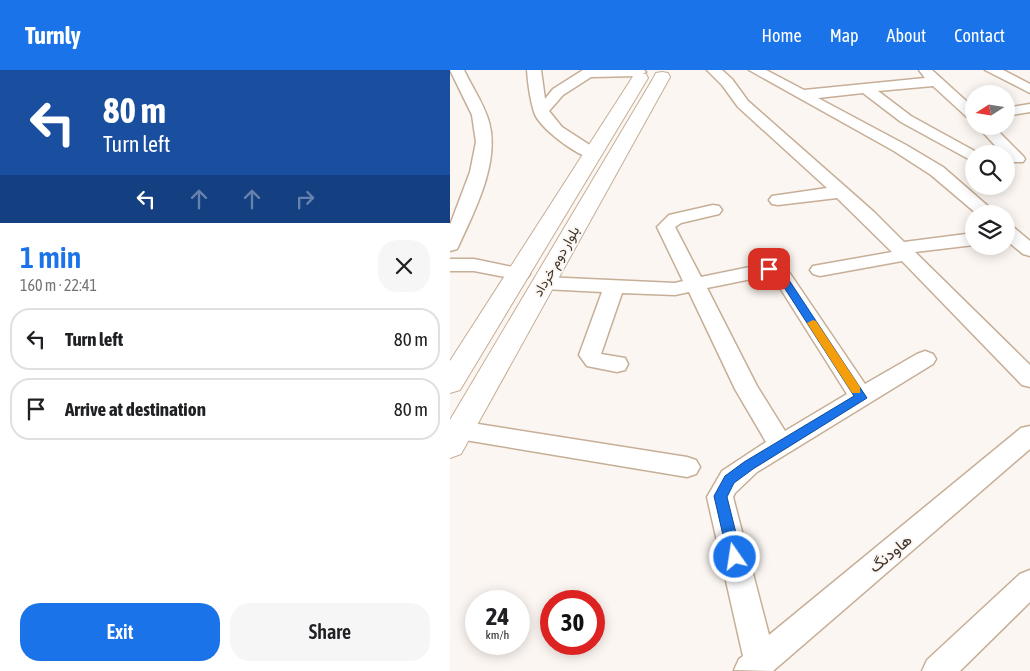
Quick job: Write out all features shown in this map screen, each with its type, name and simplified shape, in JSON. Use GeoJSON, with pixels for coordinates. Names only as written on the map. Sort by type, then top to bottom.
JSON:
{"type":"FeatureCollection","features":[{"type":"Feature","properties":{"kind":"street"},"geometry":{"type":"LineString","coordinates":[[450,245],[476,179],[483,146],[483,130],[457,70]]}},
{"type":"Feature","properties":{"kind":"street"},"geometry":{"type":"LineString","coordinates":[[534,70],[534,94],[546,120],[567,139],[594,154]]}},
{"type":"Feature","properties":{"kind":"street"},"geometry":{"type":"LineString","coordinates":[[714,70],[727,82],[743,104],[840,192],[1030,379]]}},
{"type":"Feature","properties":{"kind":"street"},"geometry":{"type":"LineString","coordinates":[[756,70],[900,148],[937,171],[977,205]]}},
{"type":"Feature","properties":{"kind":"street"},"geometry":{"type":"LineString","coordinates":[[924,70],[965,108]]}},
{"type":"Feature","properties":{"kind":"street"},"geometry":{"type":"LineString","coordinates":[[994,70],[1030,89]]}},
{"type":"Feature","properties":{"kind":"street"},"geometry":{"type":"LineString","coordinates":[[541,112],[558,92],[587,72],[652,73]]}},
{"type":"Feature","properties":{"kind":"street","name":"بلوار دوم خرداد"},"geometry":{"type":"LineString","coordinates":[[450,383],[594,154],[652,73]]}},
{"type":"Feature","properties":{"kind":"street","name":"بلوار دوم خرداد"},"geometry":{"type":"LineString","coordinates":[[454,438],[544,283],[652,73]]}},
{"type":"Feature","properties":{"kind":"street"},"geometry":{"type":"LineString","coordinates":[[802,95],[936,81]]}},
{"type":"Feature","properties":{"kind":"street"},"geometry":{"type":"LineString","coordinates":[[865,88],[906,119],[965,152]]}},
{"type":"Feature","properties":{"kind":"street"},"geometry":{"type":"LineString","coordinates":[[450,93],[466,90]]}},
{"type":"Feature","properties":{"kind":"street"},"geometry":{"type":"LineString","coordinates":[[1015,110],[1030,108]]}},
{"type":"Feature","properties":{"kind":"street"},"geometry":{"type":"LineString","coordinates":[[1015,114],[1030,124]]}},
{"type":"Feature","properties":{"kind":"street"},"geometry":{"type":"LineString","coordinates":[[995,135],[1022,158]]}},
{"type":"Feature","properties":{"kind":"street"},"geometry":{"type":"LineString","coordinates":[[778,200],[840,192]]}},
{"type":"Feature","properties":{"kind":"street"},"geometry":{"type":"LineString","coordinates":[[713,210],[675,219],[666,228],[747,389],[781,446]]}},
{"type":"Feature","properties":{"kind":"street"},"geometry":{"type":"LineString","coordinates":[[1015,239],[1030,250]]}},
{"type":"Feature","properties":{"kind":"street"},"geometry":{"type":"LineString","coordinates":[[820,270],[902,252],[965,242]]}},
{"type":"Feature","properties":{"kind":"street"},"geometry":{"type":"LineString","coordinates":[[450,265],[474,265],[520,274]]}},
{"type":"Feature","properties":{"kind":"street"},"geometry":{"type":"LineString","coordinates":[[544,283],[665,289],[695,286],[769,269],[776,271],[782,276],[861,398]]}},
{"type":"Feature","properties":{"kind":"street"},"geometry":{"type":"LineString","coordinates":[[614,287],[590,355],[595,361],[617,364]]}},
{"type":"Feature","properties":{"kind":"street"},"geometry":{"type":"LineString","coordinates":[[754,666],[720,496],[730,479],[748,465],[925,359]]}},
{"type":"Feature","properties":{"kind":"street","name":"هاودنگ"},"geometry":{"type":"LineString","coordinates":[[754,666],[1030,435]]}},
{"type":"Feature","properties":{"kind":"street"},"geometry":{"type":"LineString","coordinates":[[454,438],[687,467]]}},
{"type":"Feature","properties":{"kind":"street"},"geometry":{"type":"LineString","coordinates":[[938,671],[1030,584]]}},
{"type":"Feature","properties":{"kind":"slow traffic"},"geometry":{"type":"LineString","coordinates":[[813,323],[856,390]]}},
{"type":"Feature","properties":{"kind":"route"},"geometry":{"type":"LineString","coordinates":[[735,557],[720,496],[730,479],[748,465],[861,398],[782,276],[776,271],[769,269]]}}]}
